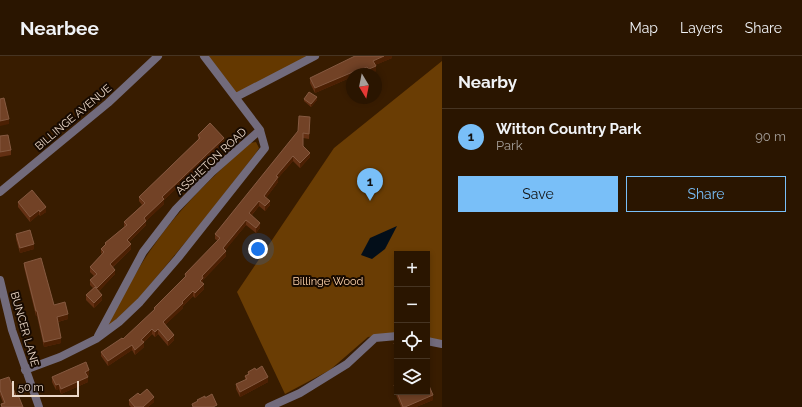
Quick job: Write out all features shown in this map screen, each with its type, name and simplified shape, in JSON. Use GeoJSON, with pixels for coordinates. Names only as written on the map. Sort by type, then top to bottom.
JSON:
{"type":"FeatureCollection","features":[{"type":"Feature","properties":{"kind":"street","name":"BILLINGE AVENUE"},"geometry":{"type":"LineString","coordinates":[[0,192],[108,103],[158,56]]}},
{"type":"Feature","properties":{"kind":"street"},"geometry":{"type":"LineString","coordinates":[[204,56],[260,130]]}},
{"type":"Feature","properties":{"kind":"street"},"geometry":{"type":"LineString","coordinates":[[236,97],[315,56]]}},
{"type":"Feature","properties":{"kind":"street","name":"ASSHETON ROAD"},"geometry":{"type":"LineString","coordinates":[[25,370],[96,340],[119,322],[140,302],[178,258],[265,148],[260,130],[212,172],[176,209],[143,252],[96,340]]}},
{"type":"Feature","properties":{"kind":"street","name":"BUNCER LANE"},"geometry":{"type":"LineString","coordinates":[[0,280],[12,330],[39,407]]}},
{"type":"Feature","properties":{"kind":"street"},"geometry":{"type":"LineString","coordinates":[[269,407],[304,391],[347,364],[375,338],[394,336]]}},
{"type":"Feature","properties":{"kind":"street"},"geometry":{"type":"LineString","coordinates":[[430,342],[442,344]]}},
{"type":"Feature","properties":{"kind":"shaded area"},"geometry":{"type":"Polygon","coordinates":[[[204,56],[314,56],[236,97],[204,56]]]}},
{"type":"Feature","properties":{"kind":"shaded area"},"geometry":{"type":"Polygon","coordinates":[[[256,142],[259,148],[256,153],[198,227],[139,298],[110,325],[107,324],[134,276],[162,233],[185,206],[223,167],[250,143],[256,142]]]}},
{"type":"Feature","properties":{"kind":"shaded area"},"geometry":{"type":"Polygon","coordinates":[[[397,226],[385,249],[372,259],[361,255],[370,238],[397,226]]]}},
{"type":"Feature","properties":{"kind":"green space","name":"Billinge Wood"},"geometry":{"type":"Polygon","coordinates":[[[442,61],[442,341],[430,339],[430,251],[394,251],[394,333],[368,337],[330,370],[285,394],[237,292],[334,148],[442,61]]]}},
{"type":"Feature","properties":{"kind":"building"},"geometry":{"type":"Polygon","coordinates":[[[355,56],[384,56],[373,61],[376,66],[371,68],[346,68],[346,75],[315,88],[310,78],[355,56]]]}},
{"type":"Feature","properties":{"kind":"building"},"geometry":{"type":"Polygon","coordinates":[[[309,92],[317,97],[311,104],[304,99],[309,92]]]}},
{"type":"Feature","properties":{"kind":"building"},"geometry":{"type":"Polygon","coordinates":[[[4,98],[9,119],[0,121],[0,99],[4,98]]]}},
{"type":"Feature","properties":{"kind":"building"},"geometry":{"type":"Polygon","coordinates":[[[299,116],[310,117],[309,134],[303,133],[303,146],[310,153],[300,163],[293,156],[276,176],[278,177],[264,196],[270,201],[265,206],[259,201],[249,213],[260,223],[256,228],[246,220],[223,248],[226,251],[202,276],[203,278],[200,281],[204,284],[195,293],[193,291],[163,322],[174,335],[168,341],[158,329],[155,332],[152,329],[141,340],[144,342],[135,350],[132,345],[108,361],[101,352],[122,338],[123,339],[155,309],[154,308],[186,276],[185,274],[220,238],[215,234],[298,131],[299,116]]]}},
{"type":"Feature","properties":{"kind":"building"},"geometry":{"type":"Polygon","coordinates":[[[210,123],[224,138],[162,197],[164,199],[144,218],[146,221],[127,240],[131,244],[110,264],[115,270],[97,288],[90,280],[97,274],[90,267],[104,252],[101,249],[106,244],[105,243],[127,225],[124,222],[145,203],[139,197],[200,138],[198,135],[210,123]]]}},
{"type":"Feature","properties":{"kind":"building"},"geometry":{"type":"Polygon","coordinates":[[[8,135],[11,150],[0,152],[0,136],[8,135]]]}},
{"type":"Feature","properties":{"kind":"building"},"geometry":{"type":"Polygon","coordinates":[[[32,190],[46,207],[30,217],[18,202],[32,190]]]}},
{"type":"Feature","properties":{"kind":"building"},"geometry":{"type":"Polygon","coordinates":[[[30,230],[34,244],[20,248],[16,234],[30,230]]]}},
{"type":"Feature","properties":{"kind":"building"},"geometry":{"type":"Polygon","coordinates":[[[41,258],[54,305],[65,302],[68,314],[57,317],[61,338],[44,342],[24,263],[41,258]]]}},
{"type":"Feature","properties":{"kind":"building"},"geometry":{"type":"Polygon","coordinates":[[[95,287],[102,295],[94,303],[86,295],[95,287]]]}},
{"type":"Feature","properties":{"kind":"building"},"geometry":{"type":"Polygon","coordinates":[[[86,362],[89,370],[85,372],[88,377],[61,389],[59,384],[56,385],[52,377],[86,362]]]}},
{"type":"Feature","properties":{"kind":"building"},"geometry":{"type":"Polygon","coordinates":[[[262,366],[268,377],[240,392],[236,384],[247,379],[245,376],[249,374],[248,372],[255,368],[256,370],[262,366]]]}},
{"type":"Feature","properties":{"kind":"building"},"geometry":{"type":"Polygon","coordinates":[[[9,377],[16,396],[18,395],[23,407],[2,407],[1,404],[5,403],[0,390],[0,380],[9,377]]]}},
{"type":"Feature","properties":{"kind":"building"},"geometry":{"type":"Polygon","coordinates":[[[430,388],[433,395],[403,407],[398,395],[430,395],[430,388]]]}},
{"type":"Feature","properties":{"kind":"building"},"geometry":{"type":"Polygon","coordinates":[[[147,389],[154,397],[143,407],[135,407],[129,400],[138,393],[140,395],[147,389]]]}},
{"type":"Feature","properties":{"kind":"building"},"geometry":{"type":"Polygon","coordinates":[[[212,394],[217,405],[213,407],[193,407],[192,404],[198,401],[197,400],[212,394]]]}},
{"type":"Feature","properties":{"kind":"place","name":"Witton Country Park"},"geometry":{"type":"Point","coordinates":[370,201]}}]}
